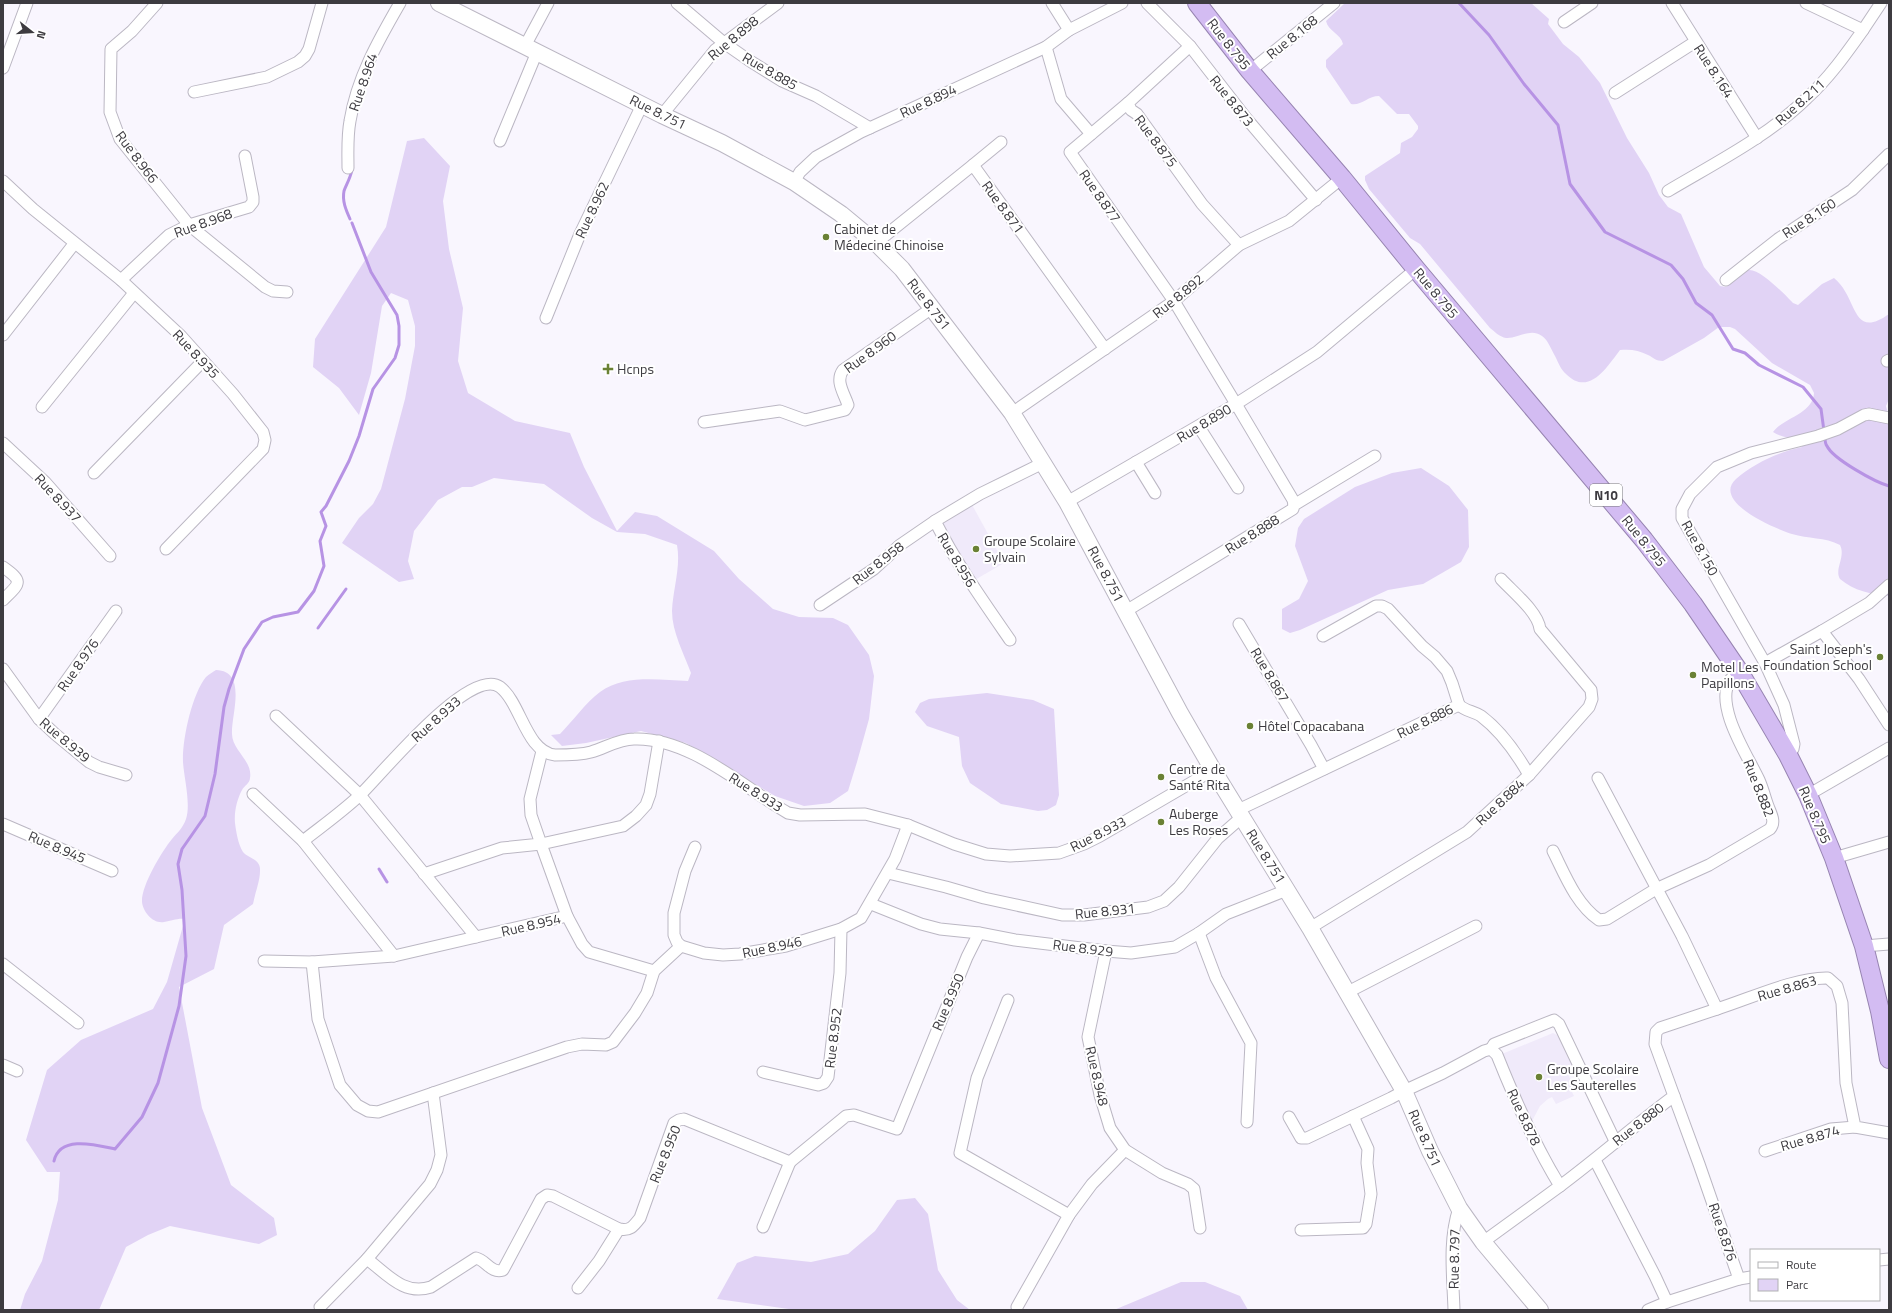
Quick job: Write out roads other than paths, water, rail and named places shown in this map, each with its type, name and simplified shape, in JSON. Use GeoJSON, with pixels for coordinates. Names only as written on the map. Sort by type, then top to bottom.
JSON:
{"type":"FeatureCollection","features":[{"type":"Feature","properties":{"kind":"highway","name":"Rue 8.795"},"geometry":{"type":"LineString","coordinates":[[1197,3],[1250,71],[1342,178],[1416,269],[1644,540],[1693,604],[1740,672],[1788,755],[1808,795],[1834,858],[1864,946],[1880,1011],[1889,1059]]}},
{"type":"Feature","properties":{"kind":"main road","name":"Rue 8.751"},"geometry":{"type":"LineString","coordinates":[[450,5],[531,49],[662,115],[722,143],[794,182],[841,214],[876,243],[902,269],[1012,413],[1067,502],[1180,713],[1213,770],[1310,928],[1404,1090],[1430,1151],[1459,1208],[1483,1242],[1540,1310]]}},
{"type":"Feature","properties":{"kind":"street"},"geometry":{"type":"LineString","coordinates":[[4,65],[27,3]]}},
{"type":"Feature","properties":{"kind":"street","name":"Rue 8.966"},"geometry":{"type":"LineString","coordinates":[[157,3],[132,31],[111,49],[110,112],[120,139],[189,225],[265,287],[273,291],[287,292]]}},
{"type":"Feature","properties":{"kind":"street"},"geometry":{"type":"LineString","coordinates":[[194,92],[268,77],[298,62],[305,56],[309,49],[322,3]]}},
{"type":"Feature","properties":{"kind":"street","name":"Rue 8.964"},"geometry":{"type":"LineString","coordinates":[[348,168],[348,138],[350,121],[361,79],[371,54],[400,3]]}},
{"type":"Feature","properties":{"kind":"street"},"geometry":{"type":"LineString","coordinates":[[500,141],[548,3]]}},
{"type":"Feature","properties":{"kind":"street","name":"Rue 8.885"},"geometry":{"type":"LineString","coordinates":[[677,3],[724,43],[782,80],[816,96],[870,128]]}},
{"type":"Feature","properties":{"kind":"street","name":"Rue 8.898"},"geometry":{"type":"LineString","coordinates":[[662,115],[686,83],[715,50],[778,3]]}},
{"type":"Feature","properties":{"kind":"street"},"geometry":{"type":"LineString","coordinates":[[1052,3],[1069,30]]}},
{"type":"Feature","properties":{"kind":"street","name":"Rue 8.894"},"geometry":{"type":"LineString","coordinates":[[794,182],[800,172],[816,157],[870,128],[1046,47],[1069,30],[1122,3]]}},
{"type":"Feature","properties":{"kind":"street","name":"Rue 8.873"},"geometry":{"type":"LineString","coordinates":[[1147,3],[1190,46],[1246,118],[1316,200]]}},
{"type":"Feature","properties":{"kind":"street","name":"Rue 8.168"},"geometry":{"type":"LineString","coordinates":[[1250,71],[1334,3]]}},
{"type":"Feature","properties":{"kind":"street"},"geometry":{"type":"LineString","coordinates":[[1564,22],[1592,3]]}},
{"type":"Feature","properties":{"kind":"street","name":"Rue 8.164"},"geometry":{"type":"LineString","coordinates":[[1672,3],[1695,42],[1757,138]]}},
{"type":"Feature","properties":{"kind":"street"},"geometry":{"type":"LineString","coordinates":[[1806,3],[1863,30]]}},
{"type":"Feature","properties":{"kind":"street","name":"Rue 8.211"},"geometry":{"type":"LineString","coordinates":[[1668,191],[1757,138],[1807,99],[1831,74],[1881,3]]}},
{"type":"Feature","properties":{"kind":"street"},"geometry":{"type":"LineString","coordinates":[[1615,93],[1695,42]]}},
{"type":"Feature","properties":{"kind":"street","name":"Rue 8.875"},"geometry":{"type":"LineString","coordinates":[[1190,46],[1128,103],[1131,110],[1137,114],[1202,204],[1239,245]]}},
{"type":"Feature","properties":{"kind":"street"},"geometry":{"type":"LineString","coordinates":[[1046,47],[1060,99],[1091,134]]}},
{"type":"Feature","properties":{"kind":"street","name":"Rue 8.877"},"geometry":{"type":"LineString","coordinates":[[1128,103],[1070,152],[1174,302]]}},
{"type":"Feature","properties":{"kind":"street","name":"Rue 8.962"},"geometry":{"type":"LineString","coordinates":[[546,318],[580,234],[642,105]]}},
{"type":"Feature","properties":{"kind":"street"},"geometry":{"type":"LineString","coordinates":[[876,243],[1001,142]]}},
{"type":"Feature","properties":{"kind":"street","name":"Rue 8.160"},"geometry":{"type":"LineString","coordinates":[[1726,280],[1778,239],[1852,190],[1889,154]]}},
{"type":"Feature","properties":{"kind":"street","name":"Rue 8.968"},"geometry":{"type":"LineString","coordinates":[[121,280],[169,235],[189,225],[249,206],[253,202],[245,156]]}},
{"type":"Feature","properties":{"kind":"street","name":"Rue 8.871"},"geometry":{"type":"LineString","coordinates":[[972,165],[1105,349]]}},
{"type":"Feature","properties":{"kind":"street","name":"Rue 8.892"},"geometry":{"type":"LineString","coordinates":[[1012,413],[1174,302],[1239,245],[1289,221],[1342,178]]}},
{"type":"Feature","properties":{"kind":"street","name":"Rue 8.935"},"geometry":{"type":"LineString","coordinates":[[3,181],[33,210],[121,280],[181,336],[233,394],[263,432],[265,440],[263,449],[166,549]]}},
{"type":"Feature","properties":{"kind":"street"},"geometry":{"type":"LineString","coordinates":[[3,336],[74,244]]}},
{"type":"Feature","properties":{"kind":"street"},"geometry":{"type":"LineString","coordinates":[[1294,505],[1293,500],[1236,404],[1317,352],[1416,269]]}},
{"type":"Feature","properties":{"kind":"street"},"geometry":{"type":"LineString","coordinates":[[42,407],[134,293]]}},
{"type":"Feature","properties":{"kind":"street","name":"Rue 8.890"},"geometry":{"type":"LineString","coordinates":[[1067,502],[1200,427],[1236,404],[1174,302]]}},
{"type":"Feature","properties":{"kind":"street","name":"Rue 8.960"},"geometry":{"type":"LineString","coordinates":[[704,422],[780,411],[805,420],[845,410],[848,405],[839,381],[843,370],[932,308]]}},
{"type":"Feature","properties":{"kind":"street"},"geometry":{"type":"LineString","coordinates":[[94,473],[204,361]]}},
{"type":"Feature","properties":{"kind":"street","name":"Rue 8.150"},"geometry":{"type":"LineString","coordinates":[[1788,755],[1794,749],[1794,744],[1784,705],[1765,663],[1682,518],[1682,509],[1690,494],[1717,468],[1751,453],[1818,436],[1838,429],[1864,415],[1869,414],[1889,418]]}},
{"type":"Feature","properties":{"kind":"street"},"geometry":{"type":"LineString","coordinates":[[1200,427],[1238,488]]}},
{"type":"Feature","properties":{"kind":"street","name":"Rue 8.937"},"geometry":{"type":"LineString","coordinates":[[3,443],[45,482],[110,556]]}},
{"type":"Feature","properties":{"kind":"street","name":"Rue 8.888"},"geometry":{"type":"LineString","coordinates":[[1126,611],[1293,509],[1294,505],[1375,456]]}},
{"type":"Feature","properties":{"kind":"street"},"geometry":{"type":"LineString","coordinates":[[1136,462],[1155,493]]}},
{"type":"Feature","properties":{"kind":"street","name":"Rue 8.956"},"geometry":{"type":"LineString","coordinates":[[1010,640],[980,598],[955,559],[935,521],[980,494],[1043,463]]}},
{"type":"Feature","properties":{"kind":"street","name":"Rue 8.958"},"geometry":{"type":"LineString","coordinates":[[820,605],[874,569],[900,545],[935,521]]}},
{"type":"Feature","properties":{"kind":"street"},"geometry":{"type":"LineString","coordinates":[[3,566],[16,576],[18,582],[17,586],[3,600]]}},
{"type":"Feature","properties":{"kind":"street","name":"Rue 8.884"},"geometry":{"type":"LineString","coordinates":[[1310,928],[1467,832],[1529,775],[1589,707],[1592,699],[1591,690],[1540,629],[1539,623],[1533,614],[1501,579]]}},
{"type":"Feature","properties":{"kind":"street"},"geometry":{"type":"LineString","coordinates":[[1765,663],[1869,603],[1889,585]]}},
{"type":"Feature","properties":{"kind":"street","name":"Rue 8.886"},"geometry":{"type":"LineString","coordinates":[[1240,814],[1324,769],[1458,705],[1447,671],[1435,656],[1422,646],[1388,609],[1382,606],[1376,606],[1323,636]]}},
{"type":"Feature","properties":{"kind":"street","name":"Rue 8.976"},"geometry":{"type":"LineString","coordinates":[[39,720],[116,611]]}},
{"type":"Feature","properties":{"kind":"street","name":"Rue 8.867"},"geometry":{"type":"LineString","coordinates":[[1239,624],[1298,721],[1324,769]]}},
{"type":"Feature","properties":{"kind":"street"},"geometry":{"type":"LineString","coordinates":[[1822,631],[1859,679],[1889,725]]}},
{"type":"Feature","properties":{"kind":"street","name":"Rue 8.939"},"geometry":{"type":"LineString","coordinates":[[3,669],[39,720],[55,734],[89,762],[126,775]]}},
{"type":"Feature","properties":{"kind":"street","name":"Rue 8.882"},"geometry":{"type":"LineString","coordinates":[[1656,889],[1709,865],[1773,826],[1761,787],[1732,726],[1728,712],[1726,694],[1730,680],[1740,672]]}},
{"type":"Feature","properties":{"kind":"street","name":"Rue 8.933"},"geometry":{"type":"LineString","coordinates":[[360,795],[389,762],[458,698],[477,687],[489,683],[498,686],[510,696],[531,737],[542,751],[553,754],[567,755],[590,752],[610,744],[634,739],[659,741],[677,747],[698,757],[788,813],[800,815],[865,814],[908,825],[954,844],[986,854],[1010,856],[1059,852],[1084,844],[1213,770]]}},
{"type":"Feature","properties":{"kind":"street"},"geometry":{"type":"LineString","coordinates":[[1458,705],[1464,710],[1479,715],[1489,723],[1509,745],[1529,775]]}},
{"type":"Feature","properties":{"kind":"street"},"geometry":{"type":"LineString","coordinates":[[276,716],[360,795],[476,937]]}},
{"type":"Feature","properties":{"kind":"street"},"geometry":{"type":"LineString","coordinates":[[424,874],[502,848],[541,844],[623,826],[636,816],[646,805],[650,794],[659,741]]}},
{"type":"Feature","properties":{"kind":"street"},"geometry":{"type":"LineString","coordinates":[[1808,795],[1889,748]]}},
{"type":"Feature","properties":{"kind":"street","name":"Rue 8.954"},"geometry":{"type":"LineString","coordinates":[[264,961],[312,962],[394,956],[567,916],[531,815],[530,798],[542,751]]}},
{"type":"Feature","properties":{"kind":"street"},"geometry":{"type":"LineString","coordinates":[[1598,778],[1682,936],[1717,1009]]}},
{"type":"Feature","properties":{"kind":"street"},"geometry":{"type":"LineString","coordinates":[[253,794],[303,841],[394,956]]}},
{"type":"Feature","properties":{"kind":"street"},"geometry":{"type":"LineString","coordinates":[[303,841],[360,795]]}},
{"type":"Feature","properties":{"kind":"street","name":"Rue 8.931"},"geometry":{"type":"LineString","coordinates":[[888,873],[946,886],[984,898],[1062,915],[1084,915],[1148,907],[1164,901],[1180,887],[1218,838],[1240,814]]}},
{"type":"Feature","properties":{"kind":"street","name":"Rue 8.945"},"geometry":{"type":"LineString","coordinates":[[3,824],[112,871]]}},
{"type":"Feature","properties":{"kind":"street","name":"Rue 8.946"},"geometry":{"type":"LineString","coordinates":[[681,946],[704,953],[723,956],[786,946],[841,929],[861,918],[888,873],[908,825]]}},
{"type":"Feature","properties":{"kind":"street"},"geometry":{"type":"LineString","coordinates":[[1834,858],[1889,842]]}},
{"type":"Feature","properties":{"kind":"street"},"geometry":{"type":"LineString","coordinates":[[312,962],[318,1019],[340,1085],[357,1104],[368,1111],[378,1112],[567,1047],[582,1044],[606,1045],[613,1042],[635,1013],[647,993],[654,971],[681,946],[676,942],[674,935],[674,913],[685,871],[695,847]]}},
{"type":"Feature","properties":{"kind":"street"},"geometry":{"type":"LineString","coordinates":[[1553,850],[1578,898],[1591,914],[1599,920],[1607,919],[1656,889]]}},
{"type":"Feature","properties":{"kind":"street","name":"Rue 8.929"},"geometry":{"type":"LineString","coordinates":[[870,904],[921,924],[940,929],[979,933],[1015,940],[1106,952],[1131,953],[1175,947],[1199,934],[1226,914],[1287,890]]}},
{"type":"Feature","properties":{"kind":"street"},"geometry":{"type":"LineString","coordinates":[[567,916],[582,944],[589,952],[654,971]]}},
{"type":"Feature","properties":{"kind":"street"},"geometry":{"type":"LineString","coordinates":[[1348,992],[1476,926]]}},
{"type":"Feature","properties":{"kind":"street","name":"Rue 8.952"},"geometry":{"type":"LineString","coordinates":[[763,1072],[818,1085],[824,1083],[828,1077],[840,973],[841,929]]}},
{"type":"Feature","properties":{"kind":"street","name":"Rue 8.950"},"geometry":{"type":"LineString","coordinates":[[619,1229],[627,1230],[634,1227],[640,1218],[674,1123],[679,1120],[684,1119],[790,1162],[846,1116],[854,1115],[897,1129],[964,964],[979,933]]}},
{"type":"Feature","properties":{"kind":"street"},"geometry":{"type":"LineString","coordinates":[[1199,934],[1216,978],[1251,1043],[1247,1122]]}},
{"type":"Feature","properties":{"kind":"street"},"geometry":{"type":"LineString","coordinates":[[1864,946],[1889,944]]}},
{"type":"Feature","properties":{"kind":"street","name":"Rue 8.948"},"geometry":{"type":"LineString","coordinates":[[1106,952],[1088,1037],[1100,1095],[1110,1128],[1125,1150]]}},
{"type":"Feature","properties":{"kind":"street"},"geometry":{"type":"LineString","coordinates":[[3,964],[78,1023]]}},
{"type":"Feature","properties":{"kind":"street","name":"Rue 8.863"},"geometry":{"type":"LineString","coordinates":[[1655,1044],[1656,1032],[1660,1028],[1800,982],[1816,978],[1828,978],[1837,986],[1842,1003],[1846,1083],[1855,1127]]}},
{"type":"Feature","properties":{"kind":"street"},"geometry":{"type":"LineString","coordinates":[[1008,1000],[977,1078],[960,1153],[1069,1215]]}},
{"type":"Feature","properties":{"kind":"street"},"geometry":{"type":"LineString","coordinates":[[1289,1117],[1301,1138],[1304,1139],[1391,1098],[1404,1090],[1443,1073],[1484,1051],[1491,1049],[1494,1044],[1554,1020],[1559,1024],[1615,1141]]}},
{"type":"Feature","properties":{"kind":"street","name":"Rue 8.880"},"geometry":{"type":"LineString","coordinates":[[1560,1186],[1595,1160],[1615,1141],[1674,1096],[1655,1044]]}},
{"type":"Feature","properties":{"kind":"street","name":"Rue 8.878"},"geometry":{"type":"LineString","coordinates":[[1491,1049],[1497,1054],[1519,1109],[1546,1164],[1560,1186]]}},
{"type":"Feature","properties":{"kind":"street"},"geometry":{"type":"LineString","coordinates":[[3,1065],[17,1071]]}},
{"type":"Feature","properties":{"kind":"street"},"geometry":{"type":"LineString","coordinates":[[320,1307],[367,1259],[430,1184],[437,1170],[441,1155],[433,1093]]}},
{"type":"Feature","properties":{"kind":"street","name":"Rue 8.876"},"geometry":{"type":"LineString","coordinates":[[1648,1310],[1667,1302],[1739,1279],[1674,1096]]}},
{"type":"Feature","properties":{"kind":"street"},"geometry":{"type":"LineString","coordinates":[[1301,1230],[1363,1228],[1366,1224],[1371,1194],[1367,1163],[1368,1149],[1354,1116]]}},
{"type":"Feature","properties":{"kind":"street"},"geometry":{"type":"LineString","coordinates":[[1855,1127],[1889,1133]]}},
{"type":"Feature","properties":{"kind":"street","name":"Rue 8.874"},"geometry":{"type":"LineString","coordinates":[[1765,1151],[1831,1129],[1855,1127]]}},
{"type":"Feature","properties":{"kind":"street"},"geometry":{"type":"LineString","coordinates":[[1017,1307],[1069,1215],[1092,1184],[1125,1150],[1162,1173],[1188,1184],[1194,1189],[1200,1228]]}},
{"type":"Feature","properties":{"kind":"street"},"geometry":{"type":"LineString","coordinates":[[1595,1160],[1667,1302]]}},
{"type":"Feature","properties":{"kind":"street"},"geometry":{"type":"LineString","coordinates":[[763,1227],[790,1162]]}},
{"type":"Feature","properties":{"kind":"street"},"geometry":{"type":"LineString","coordinates":[[1483,1242],[1560,1186]]}},
{"type":"Feature","properties":{"kind":"street"},"geometry":{"type":"LineString","coordinates":[[367,1259],[401,1285],[410,1290],[431,1287],[476,1258],[481,1259],[493,1270],[499,1272],[503,1270],[541,1199],[547,1195],[553,1196],[619,1229],[599,1261],[578,1288]]}},
{"type":"Feature","properties":{"kind":"street","name":"Rue 8.797"},"geometry":{"type":"LineString","coordinates":[[1454,1310],[1452,1238],[1454,1223],[1459,1208]]}},
{"type":"Feature","properties":{"kind":"street"},"geometry":{"type":"LineString","coordinates":[[1739,1279],[1750,1277]]}},
{"type":"Feature","properties":{"kind":"waterway"},"geometry":{"type":"LineString","coordinates":[[1459,3],[1489,35],[1524,84],[1558,125],[1570,184],[1605,232],[1671,265],[1683,279],[1696,303],[1712,315],[1733,349],[1745,353],[1759,365],[1803,387],[1821,409],[1824,431]]}},
{"type":"Feature","properties":{"kind":"waterway"},"geometry":{"type":"LineString","coordinates":[[350,219],[345,205],[344,191],[352,170]]}},
{"type":"Feature","properties":{"kind":"waterway"},"geometry":{"type":"LineString","coordinates":[[54,1161],[58,1153],[63,1148],[71,1145],[89,1144],[115,1149],[142,1117],[158,1083],[179,1006],[186,956],[182,890],[178,864],[182,849],[205,816],[215,774],[224,707],[229,689],[244,649],[262,622],[273,617],[298,612],[314,591],[324,566],[320,541],[326,526],[321,512],[326,506],[349,461],[359,436],[373,389],[395,358],[399,345],[399,326],[397,315],[371,272],[352,223]]}},
{"type":"Feature","properties":{"kind":"waterway"},"geometry":{"type":"LineString","coordinates":[[1825,437],[1826,445],[1837,457],[1865,475],[1889,486]]}},
{"type":"Feature","properties":{"kind":"waterway"},"geometry":{"type":"LineString","coordinates":[[318,628],[346,589]]}},
{"type":"Feature","properties":{"kind":"waterway"},"geometry":{"type":"LineString","coordinates":[[379,869],[387,882]]}},
{"type":"Feature","properties":{"kind":"place","name":"Cabinet de Médecine Chinoise"},"geometry":{"type":"Point","coordinates":[826,237]}},
{"type":"Feature","properties":{"kind":"place","name":"Hcnps"},"geometry":{"type":"Point","coordinates":[608,369]}},
{"type":"Feature","properties":{"kind":"place","name":"Groupe Scolaire Sylvain"},"geometry":{"type":"Point","coordinates":[976,549]}},
{"type":"Feature","properties":{"kind":"place","name":"Saint Joseph's Foundation School"},"geometry":{"type":"Point","coordinates":[1880,657]}},
{"type":"Feature","properties":{"kind":"place","name":"Motel Les Papillons"},"geometry":{"type":"Point","coordinates":[1693,675]}},
{"type":"Feature","properties":{"kind":"place","name":"Hôtel Copacabana"},"geometry":{"type":"Point","coordinates":[1250,726]}},
{"type":"Feature","properties":{"kind":"place","name":"Centre de Santé Rita"},"geometry":{"type":"Point","coordinates":[1161,777]}},
{"type":"Feature","properties":{"kind":"place","name":"Auberge Les Roses"},"geometry":{"type":"Point","coordinates":[1161,822]}},
{"type":"Feature","properties":{"kind":"place","name":"Groupe Scolaire Les Sauterelles"},"geometry":{"type":"Point","coordinates":[1539,1077]}}]}
